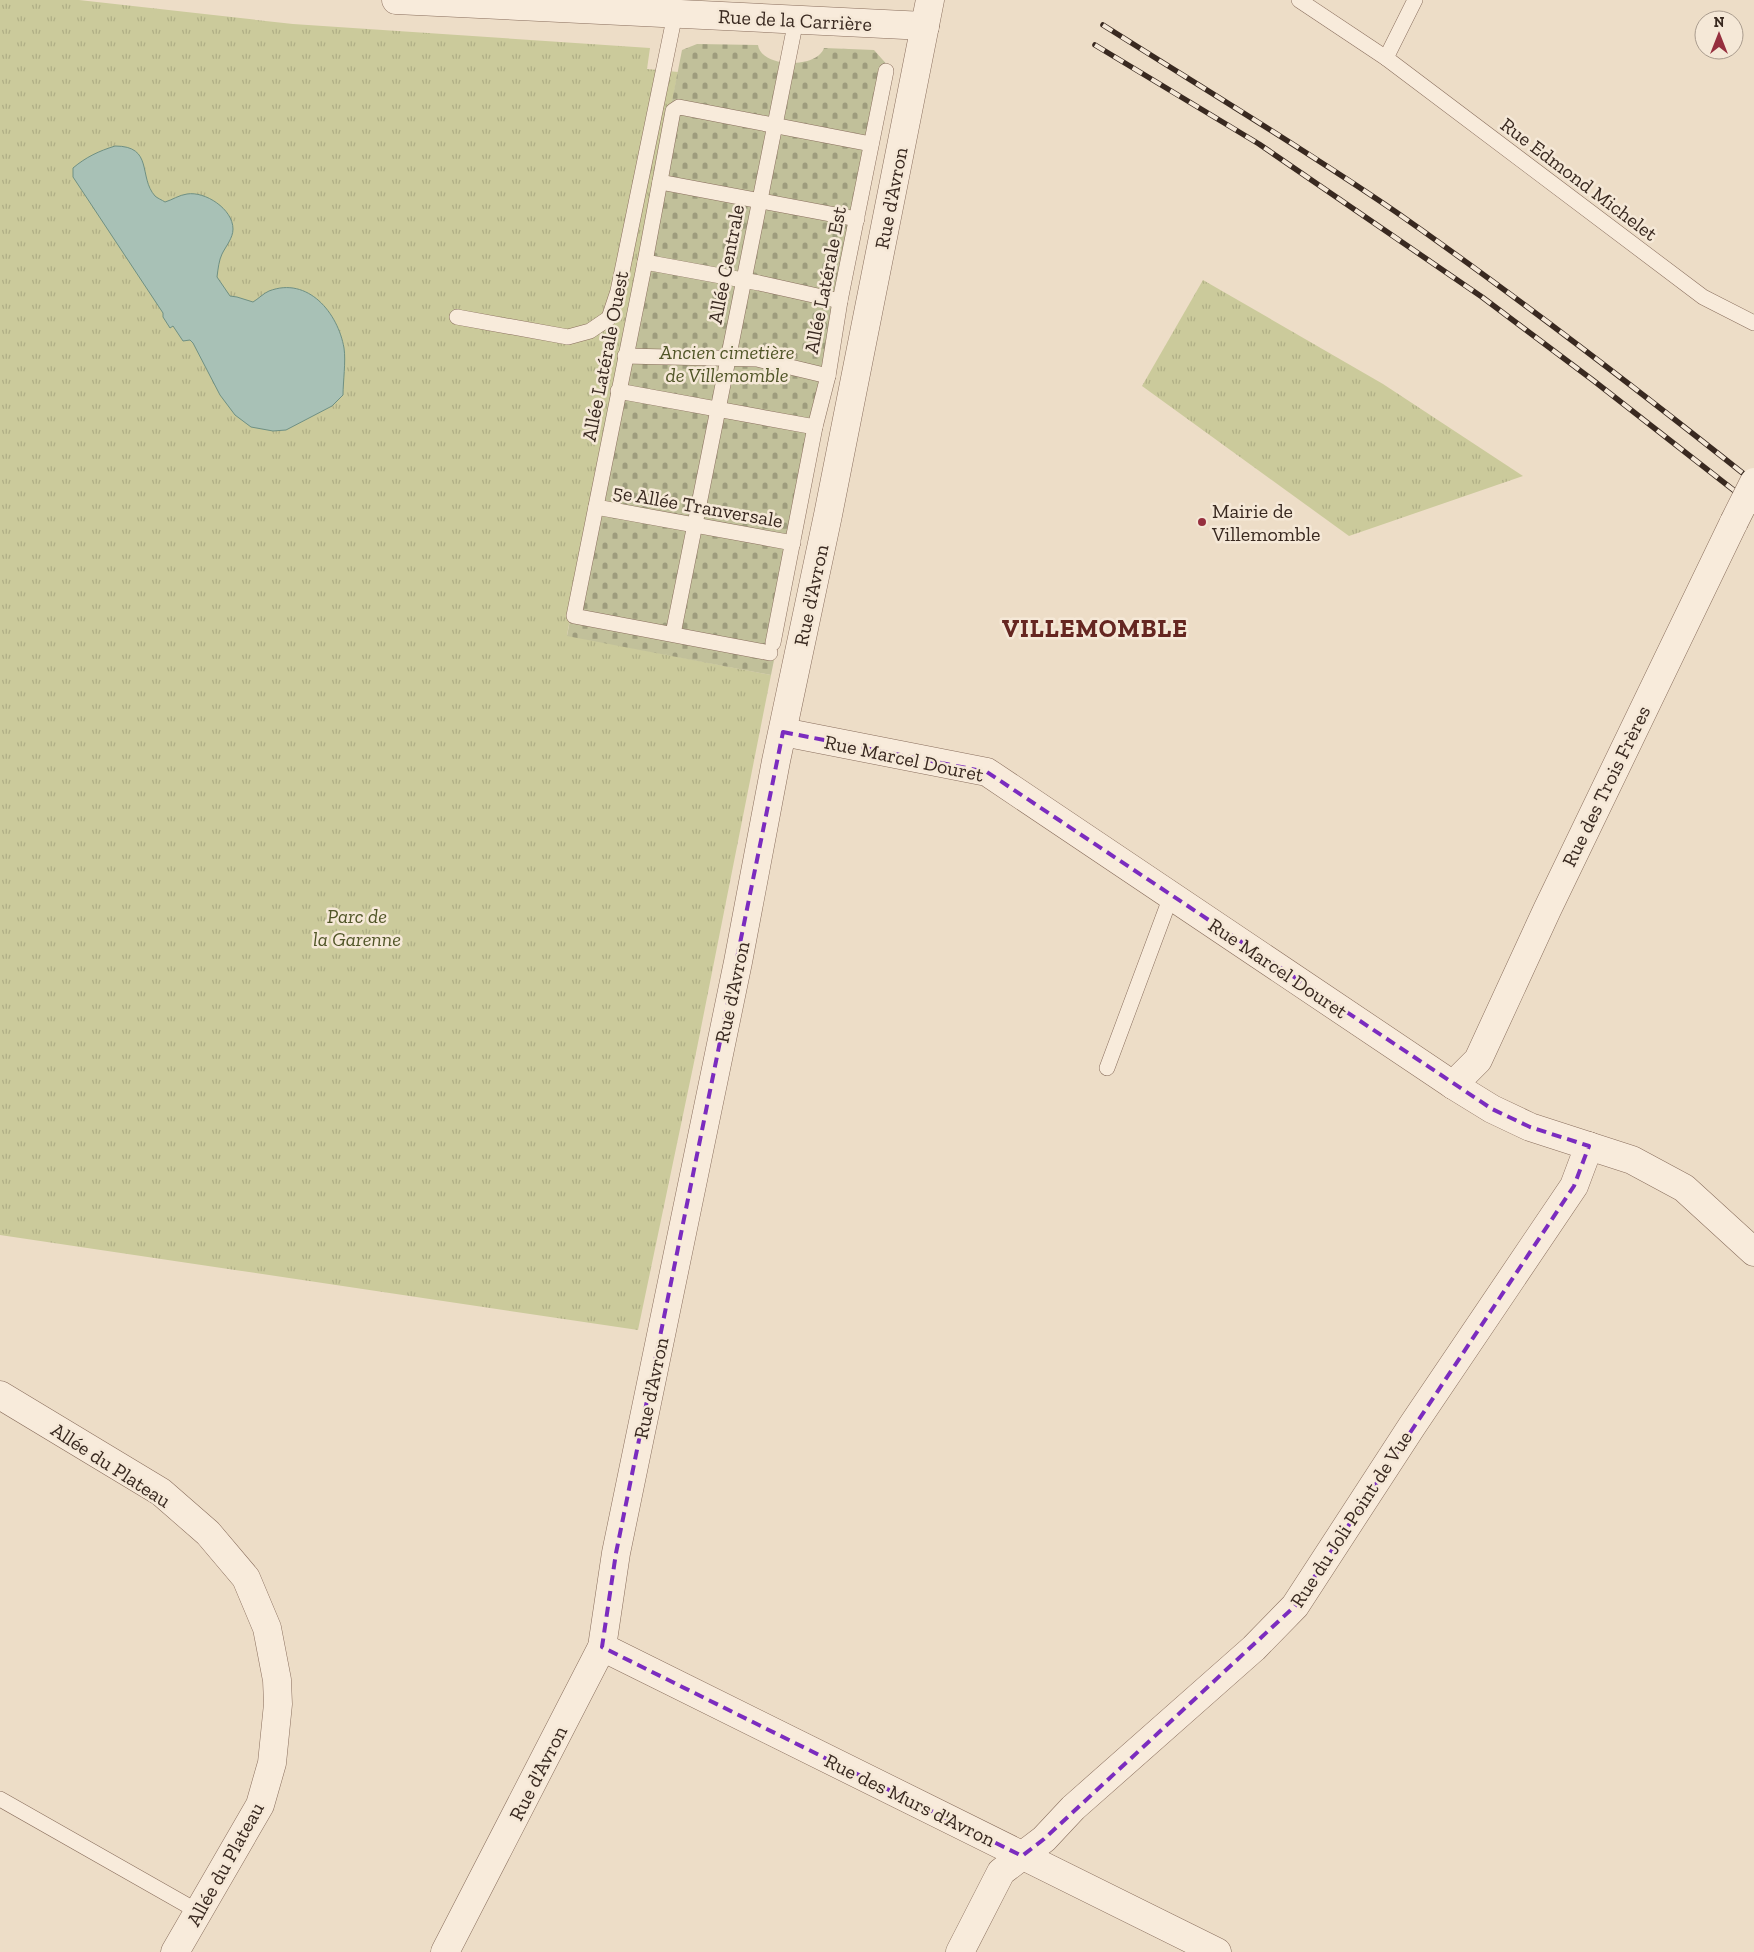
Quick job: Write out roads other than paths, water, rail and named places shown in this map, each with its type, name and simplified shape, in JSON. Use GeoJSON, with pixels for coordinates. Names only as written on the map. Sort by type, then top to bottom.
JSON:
{"type":"FeatureCollection","features":[{"type":"Feature","properties":{"kind":"street","name":"Rue de la Carrière"},"geometry":{"type":"LineString","coordinates":[[396,0],[796,20],[928,13]]}},
{"type":"Feature","properties":{"kind":"street","name":"Rue d'Avron"},"geometry":{"type":"LineString","coordinates":[[445,1952],[602,1648],[616,1553],[738,962],[928,13]]}},
{"type":"Feature","properties":{"kind":"street","name":"Rue des Trois Frères"},"geometry":{"type":"LineString","coordinates":[[1453,1085],[1478,1060],[1547,910],[1754,482]]}},
{"type":"Feature","properties":{"kind":"street","name":"Rue Marcel Douret"},"geometry":{"type":"LineString","coordinates":[[783,732],[987,772],[1492,1110],[1530,1127],[1632,1160],[1684,1188],[1754,1252]]}},
{"type":"Feature","properties":{"kind":"street","name":"Rue du Joli Point de Vue"},"geometry":{"type":"LineString","coordinates":[[960,1952],[1001,1872],[1044,1840],[1073,1808],[1254,1648],[1295,1606],[1412,1426],[1574,1186],[1589,1146]]}},
{"type":"Feature","properties":{"kind":"street","name":"Allée du Plateau"},"geometry":{"type":"LineString","coordinates":[[0,1395],[161,1492],[208,1533],[246,1578],[267,1628],[278,1704],[272,1763],[260,1805],[175,1952]]}},
{"type":"Feature","properties":{"kind":"street","name":"Rue des Murs d'Avron"},"geometry":{"type":"LineString","coordinates":[[602,1648],[1217,1952]]}},
{"type":"Feature","properties":{"kind":"lane","name":"Rue Edmond Michelet"},"geometry":{"type":"LineString","coordinates":[[1299,0],[1386,58],[1703,296],[1754,323]]}},
{"type":"Feature","properties":{"kind":"lane"},"geometry":{"type":"LineString","coordinates":[[1386,58],[1415,0]]}},
{"type":"Feature","properties":{"kind":"lane"},"geometry":{"type":"LineString","coordinates":[[457,317],[568,337],[590,331],[609,318],[618,291],[675,14]]}},
{"type":"Feature","properties":{"kind":"lane","name":"Allée Centrale"},"geometry":{"type":"LineString","coordinates":[[673,634],[796,20]]}},
{"type":"Feature","properties":{"kind":"lane","name":"Allée Latérale Est"},"geometry":{"type":"LineString","coordinates":[[673,634],[771,648],[815,428],[828,376],[840,301],[886,71]]}},
{"type":"Feature","properties":{"kind":"lane","name":"Allée Latérale Ouest"},"geometry":{"type":"LineString","coordinates":[[673,634],[574,616],[645,262],[673,111],[679,107],[774,125]]}},
{"type":"Feature","properties":{"kind":"lane"},"geometry":{"type":"LineString","coordinates":[[774,125],[872,144]]}},
{"type":"Feature","properties":{"kind":"lane"},"geometry":{"type":"LineString","coordinates":[[660,182],[857,219]]}},
{"type":"Feature","properties":{"kind":"lane"},"geometry":{"type":"LineString","coordinates":[[645,262],[743,282],[759,283],[840,301]]}},
{"type":"Feature","properties":{"kind":"lane"},"geometry":{"type":"LineString","coordinates":[[625,356],[757,359],[828,376]]}},
{"type":"Feature","properties":{"kind":"lane"},"geometry":{"type":"LineString","coordinates":[[618,391],[815,428]]}},
{"type":"Feature","properties":{"kind":"lane","name":"5e Allée Tranversale"},"geometry":{"type":"LineString","coordinates":[[596,507],[792,543]]}},
{"type":"Feature","properties":{"kind":"lane"},"geometry":{"type":"LineString","coordinates":[[1108,1068],[1171,896]]}},
{"type":"Feature","properties":{"kind":"lane"},"geometry":{"type":"LineString","coordinates":[[0,1799],[199,1912]]}},
{"type":"Feature","properties":{"kind":"railway"},"geometry":{"type":"LineString","coordinates":[[1103,25],[1396,212],[1577,344],[1754,482]]}},
{"type":"Feature","properties":{"kind":"railway"},"geometry":{"type":"LineString","coordinates":[[1095,45],[1259,144],[1482,297],[1594,381],[1754,506]]}},
{"type":"Feature","properties":{"kind":"place","name":"Mairie de Villemomble"},"geometry":{"type":"Point","coordinates":[1202,522]}},
{"type":"Feature","properties":{"kind":"district","name":"VILLEMOMBLE"},"geometry":{"type":"Point","coordinates":[1095,628]}},
{"type":"Feature","properties":{"kind":"park label","name":"Ancien cimetière de Villemomble"},"geometry":{"type":"Point","coordinates":[727,364]}},
{"type":"Feature","properties":{"kind":"park label","name":"Parc de la Garenne"},"geometry":{"type":"Point","coordinates":[357,928]}}]}
